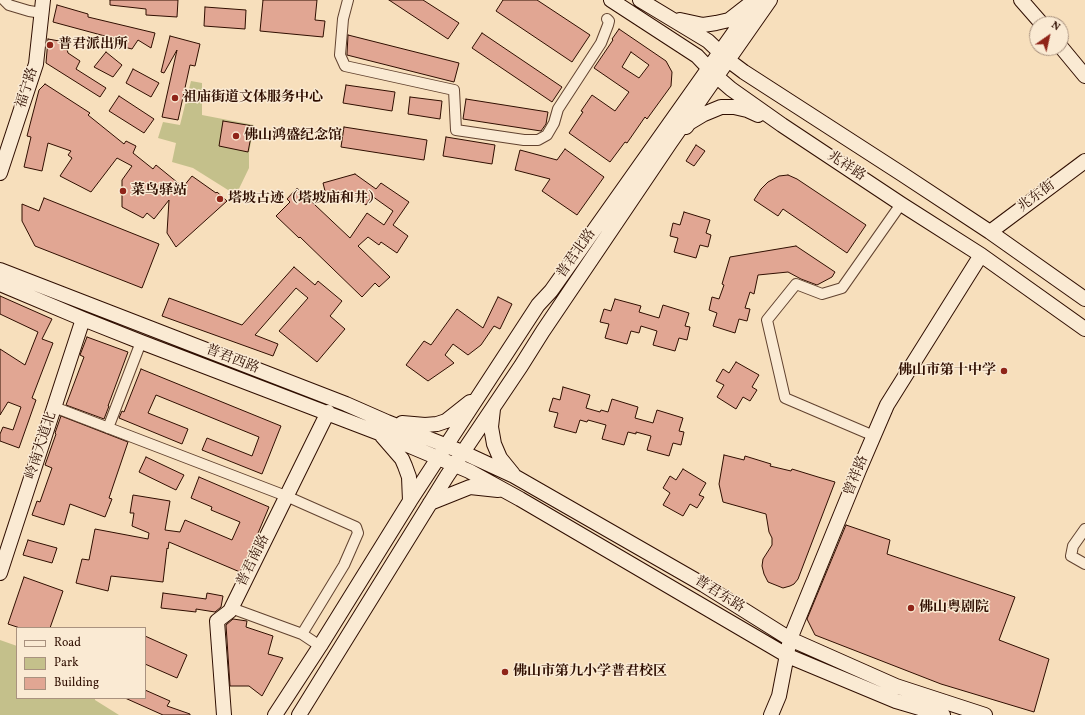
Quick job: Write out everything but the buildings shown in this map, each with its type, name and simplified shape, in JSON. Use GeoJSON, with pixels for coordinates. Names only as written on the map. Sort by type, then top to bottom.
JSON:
{"type":"FeatureCollection","features":[{"type":"Feature","properties":{"kind":"main road","name":"兆祥路"},"geometry":{"type":"LineString","coordinates":[[611,0],[697,56],[731,89],[782,125],[981,255],[1085,329]]}},
{"type":"Feature","properties":{"kind":"main road","name":"兆祥路"},"geometry":{"type":"LineString","coordinates":[[640,0],[708,42],[744,72],[990,232],[1085,299]]}},
{"type":"Feature","properties":{"kind":"main road"},"geometry":{"type":"LineString","coordinates":[[657,11],[683,21],[703,25],[729,20],[744,10],[755,0]]}},
{"type":"Feature","properties":{"kind":"main road"},"geometry":{"type":"LineString","coordinates":[[724,56],[755,0]]}},
{"type":"Feature","properties":{"kind":"main road"},"geometry":{"type":"LineString","coordinates":[[724,56],[770,0]]}},
{"type":"Feature","properties":{"kind":"main road"},"geometry":{"type":"LineString","coordinates":[[1021,0],[1035,16]]}},
{"type":"Feature","properties":{"kind":"main road","name":"福宁路"},"geometry":{"type":"LineString","coordinates":[[0,172],[36,64],[43,7]]}},
{"type":"Feature","properties":{"kind":"main road","name":"普君北路"},"geometry":{"type":"LineString","coordinates":[[438,458],[538,305],[551,291],[724,56]]}},
{"type":"Feature","properties":{"kind":"main road"},"geometry":{"type":"LineString","coordinates":[[1068,56],[1085,76]]}},
{"type":"Feature","properties":{"kind":"main road","name":"普君北路"},"geometry":{"type":"LineString","coordinates":[[454,465],[670,143],[713,72]]}},
{"type":"Feature","properties":{"kind":"main road"},"geometry":{"type":"LineString","coordinates":[[670,143],[689,123],[704,114],[721,107],[734,107],[747,110],[782,125]]}},
{"type":"Feature","properties":{"kind":"main road","name":"兆东街"},"geometry":{"type":"LineString","coordinates":[[990,232],[1085,161]]}},
{"type":"Feature","properties":{"kind":"main road","name":"曾祥路"},"geometry":{"type":"LineString","coordinates":[[770,715],[779,696],[788,656],[790,639],[887,405],[981,255]]}},
{"type":"Feature","properties":{"kind":"main road","name":"普君西路"},"geometry":{"type":"LineString","coordinates":[[0,270],[338,401],[438,458],[454,465]]}},
{"type":"Feature","properties":{"kind":"main road","name":"普君西路"},"geometry":{"type":"LineString","coordinates":[[0,284],[140,342],[328,412],[383,427],[462,452]]}},
{"type":"Feature","properties":{"kind":"main road","name":"岭南大道北"},"geometry":{"type":"LineString","coordinates":[[0,573],[83,319]]}},
{"type":"Feature","properties":{"kind":"main road"},"geometry":{"type":"LineString","coordinates":[[410,501],[409,476],[406,466],[383,427],[437,424],[446,420],[481,393]]}},
{"type":"Feature","properties":{"kind":"main road"},"geometry":{"type":"LineString","coordinates":[[494,407],[492,427],[494,444],[500,458],[514,476]]}},
{"type":"Feature","properties":{"kind":"main road","name":"普君南路"},"geometry":{"type":"LineString","coordinates":[[224,715],[217,621],[230,612],[328,412]]}},
{"type":"Feature","properties":{"kind":"main road","name":"普君东路"},"geometry":{"type":"LineString","coordinates":[[462,452],[514,476],[704,585],[790,639],[896,686],[985,715]]}},
{"type":"Feature","properties":{"kind":"main road"},"geometry":{"type":"LineString","coordinates":[[275,715],[438,458]]}},
{"type":"Feature","properties":{"kind":"main road"},"geometry":{"type":"LineString","coordinates":[[299,715],[454,465]]}},
{"type":"Feature","properties":{"kind":"main road","name":"普君东路"},"geometry":{"type":"LineString","coordinates":[[454,465],[469,471],[505,490],[788,656],[896,701],[943,715]]}},
{"type":"Feature","properties":{"kind":"main road"},"geometry":{"type":"LineString","coordinates":[[430,503],[470,487],[505,490]]}},
{"type":"Feature","properties":{"kind":"street"},"geometry":{"type":"LineString","coordinates":[[4,0],[9,5],[29,11],[43,7]]}},
{"type":"Feature","properties":{"kind":"street"},"geometry":{"type":"LineString","coordinates":[[348,0],[343,19],[340,55],[345,66],[454,90],[456,130],[524,140],[538,140],[547,135],[554,123],[558,109],[601,43],[608,25],[609,21],[607,19]]}},
{"type":"Feature","properties":{"kind":"street"},"geometry":{"type":"LineString","coordinates":[[874,436],[785,398],[767,320],[796,284],[822,294],[842,288],[901,204]]}},
{"type":"Feature","properties":{"kind":"street"},"geometry":{"type":"LineString","coordinates":[[108,428],[140,342]]}},
{"type":"Feature","properties":{"kind":"street"},"geometry":{"type":"LineString","coordinates":[[54,407],[286,496],[356,527],[358,533],[344,565],[302,634]]}},
{"type":"Feature","properties":{"kind":"street"},"geometry":{"type":"LineString","coordinates":[[1085,529],[1073,546],[1071,556],[1085,564]]}},
{"type":"Feature","properties":{"kind":"street"},"geometry":{"type":"LineString","coordinates":[[231,608],[302,634],[320,646]]}},
{"type":"Feature","properties":{"kind":"green space"},"geometry":{"type":"Polygon","coordinates":[[[191,81],[202,83],[202,115],[254,125],[249,153],[249,168],[236,195],[193,168],[172,162],[176,143],[158,138],[163,122],[180,125],[191,81]]]}},
{"type":"Feature","properties":{"kind":"green space"},"geometry":{"type":"Polygon","coordinates":[[[0,640],[16,646],[16,699],[95,699],[119,715],[0,715],[0,640]]]}},
{"type":"Feature","properties":{"kind":"place","name":"普君派出所"},"geometry":{"type":"Point","coordinates":[50,45]}},
{"type":"Feature","properties":{"kind":"place","name":"祖庙街道文体服务中心"},"geometry":{"type":"Point","coordinates":[175,98]}},
{"type":"Feature","properties":{"kind":"place","name":"佛山鸿盛纪念馆"},"geometry":{"type":"Point","coordinates":[236,136]}},
{"type":"Feature","properties":{"kind":"place","name":"菜鸟驿站"},"geometry":{"type":"Point","coordinates":[123,191]}},
{"type":"Feature","properties":{"kind":"place","name":"塔坡古迹（塔坡庙和井）"},"geometry":{"type":"Point","coordinates":[220,199]}},
{"type":"Feature","properties":{"kind":"place","name":"佛山市第十中学"},"geometry":{"type":"Point","coordinates":[1004,371]}},
{"type":"Feature","properties":{"kind":"place","name":"佛山粤剧院"},"geometry":{"type":"Point","coordinates":[911,608]}},
{"type":"Feature","properties":{"kind":"place","name":"佛山市第九小学普君校区"},"geometry":{"type":"Point","coordinates":[505,672]}}]}
